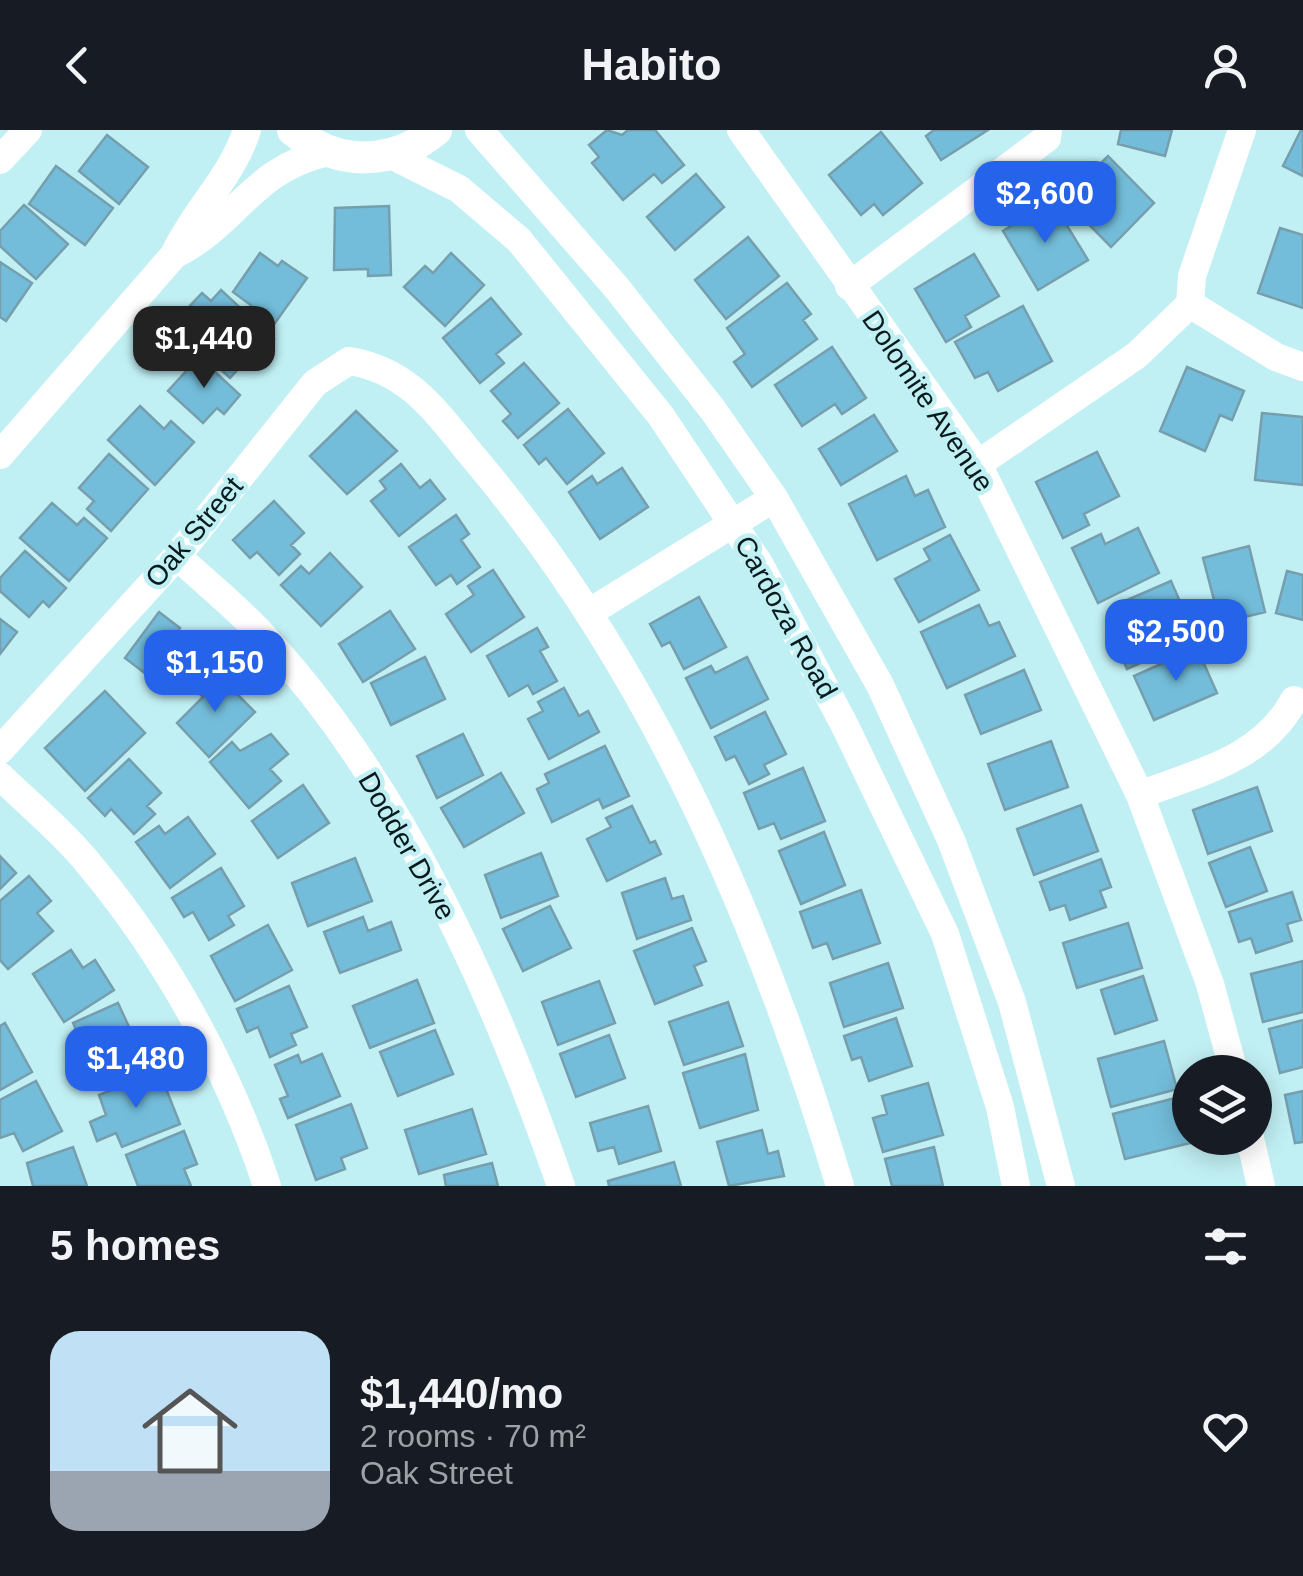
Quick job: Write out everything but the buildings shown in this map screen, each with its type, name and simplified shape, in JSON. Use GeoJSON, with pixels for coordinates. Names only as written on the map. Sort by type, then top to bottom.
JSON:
{"type":"FeatureCollection","features":[{"type":"Feature","properties":{"kind":"street"},"geometry":{"type":"LineString","coordinates":[[0,160],[28,130]]}},
{"type":"Feature","properties":{"kind":"street"},"geometry":{"type":"LineString","coordinates":[[0,455],[174,255],[188,224],[241,148],[246,130]]}},
{"type":"Feature","properties":{"kind":"street"},"geometry":{"type":"LineString","coordinates":[[294,130],[328,152],[359,158],[391,155],[436,130]]}},
{"type":"Feature","properties":{"kind":"street","name":"Cardoza Road"},"geometry":{"type":"LineString","coordinates":[[478,130],[666,348],[774,498],[880,685],[951,840],[1012,1002],[1061,1186]]}},
{"type":"Feature","properties":{"kind":"street","name":"Dolomite Avenue"},"geometry":{"type":"LineString","coordinates":[[741,130],[978,464],[1140,795],[1210,984],[1229,1055]]}},
{"type":"Feature","properties":{"kind":"street"},"geometry":{"type":"LineString","coordinates":[[850,286],[1046,138],[1048,130]]}},
{"type":"Feature","properties":{"kind":"street"},"geometry":{"type":"LineString","coordinates":[[978,464],[1137,355],[1190,304],[1192,276],[1242,130]]}},
{"type":"Feature","properties":{"kind":"street"},"geometry":{"type":"LineString","coordinates":[[174,255],[204,240],[260,182],[299,158],[328,152]]}},
{"type":"Feature","properties":{"kind":"street","name":"Cardoza Road"},"geometry":{"type":"LineString","coordinates":[[391,155],[460,189],[520,240],[661,416],[734,522],[845,726],[945,934],[1000,1107],[1016,1186]]}},
{"type":"Feature","properties":{"kind":"street"},"geometry":{"type":"LineString","coordinates":[[1190,304],[1276,356],[1303,366]]}},
{"type":"Feature","properties":{"kind":"street","name":"Oak Street"},"geometry":{"type":"LineString","coordinates":[[0,750],[177,556],[315,383],[349,361],[382,366],[420,393],[536,532],[590,612]]}},
{"type":"Feature","properties":{"kind":"street"},"geometry":{"type":"LineString","coordinates":[[774,498],[590,612],[682,775],[744,906],[790,1030],[840,1186]]}},
{"type":"Feature","properties":{"kind":"street","name":"Dodder Drive"},"geometry":{"type":"LineString","coordinates":[[177,556],[266,639],[344,737],[411,848],[473,965],[532,1103],[560,1186]]}},
{"type":"Feature","properties":{"kind":"street"},"geometry":{"type":"LineString","coordinates":[[1140,795],[1249,752],[1284,721],[1294,700]]}},
{"type":"Feature","properties":{"kind":"street"},"geometry":{"type":"LineString","coordinates":[[0,776],[93,868],[180,994],[216,1062],[267,1186]]}},
{"type":"Feature","properties":{"kind":"street"},"geometry":{"type":"LineString","coordinates":[[1254,1155],[1261,1186]]}}]}
